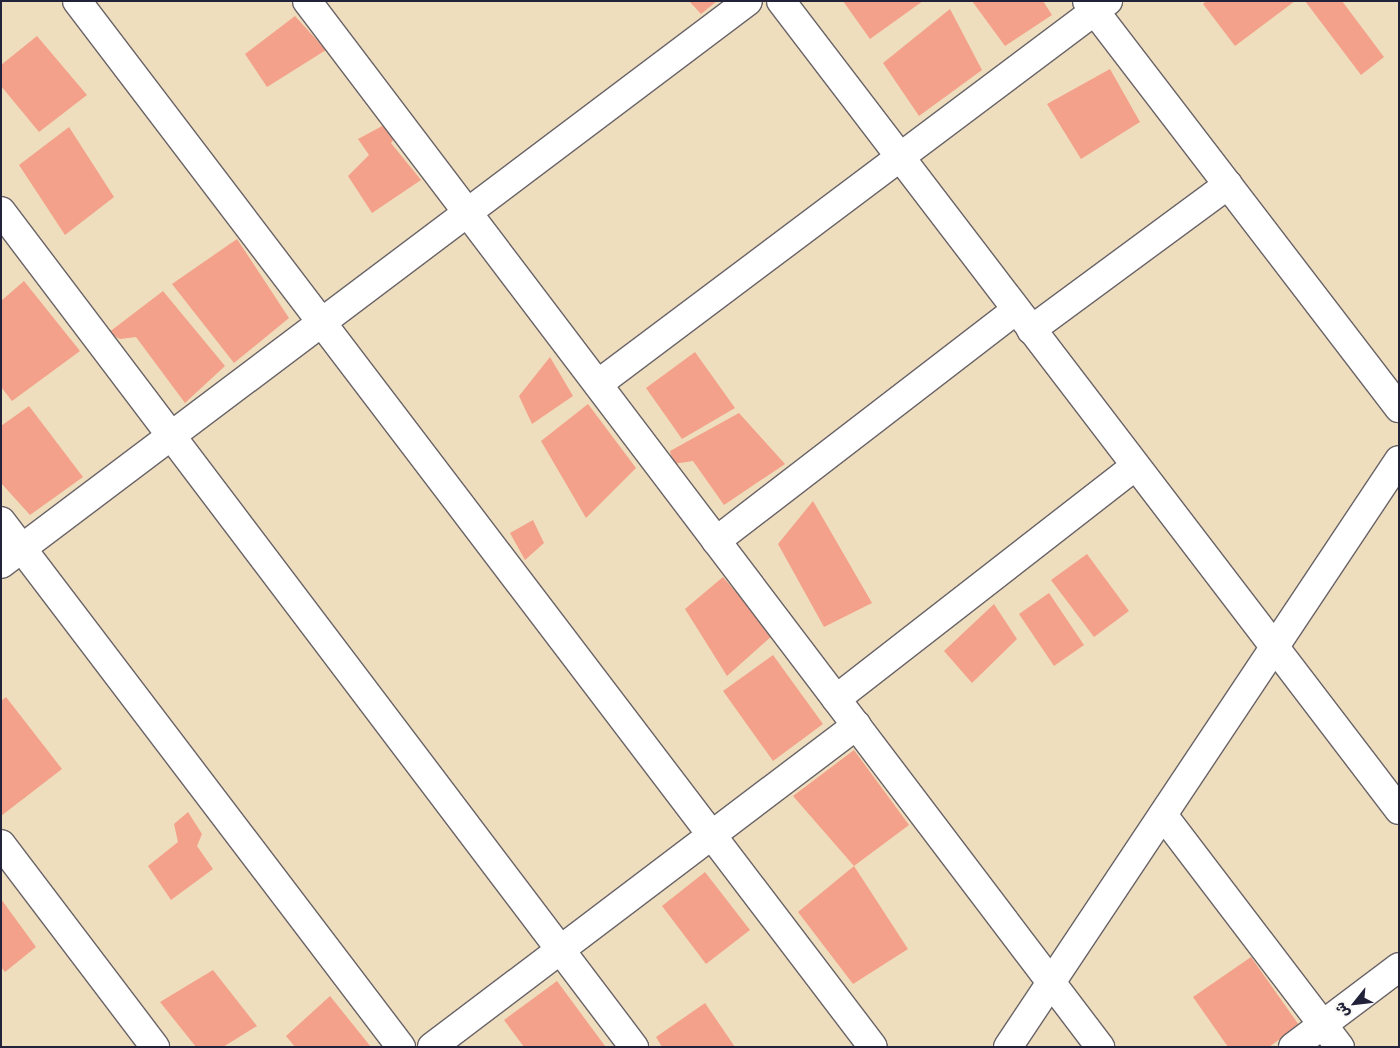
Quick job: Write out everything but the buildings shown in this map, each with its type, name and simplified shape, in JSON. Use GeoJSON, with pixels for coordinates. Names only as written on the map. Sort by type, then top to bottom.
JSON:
{"type":"FeatureCollection","features":[{"type":"Feature","properties":{"kind":"street"},"geometry":{"type":"LineString","coordinates":[[77,1],[874,1047]]}},
{"type":"Feature","properties":{"kind":"street"},"geometry":{"type":"LineString","coordinates":[[307,1],[1100,1047]]}},
{"type":"Feature","properties":{"kind":"street"},"geometry":{"type":"LineString","coordinates":[[12,556],[748,1]]}},
{"type":"Feature","properties":{"kind":"street"},"geometry":{"type":"LineString","coordinates":[[781,1],[1399,810]]}},
{"type":"Feature","properties":{"kind":"street"},"geometry":{"type":"LineString","coordinates":[[598,384],[900,157],[1097,5],[1228,185],[1399,408]]}},
{"type":"Feature","properties":{"kind":"street"},"geometry":{"type":"LineString","coordinates":[[716,541],[1024,320],[1228,185]]}},
{"type":"Feature","properties":{"kind":"street"},"geometry":{"type":"LineString","coordinates":[[1,211],[634,1047]]}},
{"type":"Feature","properties":{"kind":"street"},"geometry":{"type":"LineString","coordinates":[[836,698],[1135,466]]}},
{"type":"Feature","properties":{"kind":"street"},"geometry":{"type":"LineString","coordinates":[[1008,1047],[1274,648],[1395,478]]}},
{"type":"Feature","properties":{"kind":"street"},"geometry":{"type":"LineString","coordinates":[[1,521],[12,556],[401,1047]]}},
{"type":"Feature","properties":{"kind":"street"},"geometry":{"type":"LineString","coordinates":[[432,1047],[856,725]]}},
{"type":"Feature","properties":{"kind":"street"},"geometry":{"type":"LineString","coordinates":[[1163,815],[1340,1047]]}},
{"type":"Feature","properties":{"kind":"street"},"geometry":{"type":"LineString","coordinates":[[1,844],[155,1047]]}},
{"type":"Feature","properties":{"kind":"street"},"geometry":{"type":"LineString","coordinates":[[1294,1047],[1399,967]]}}]}
